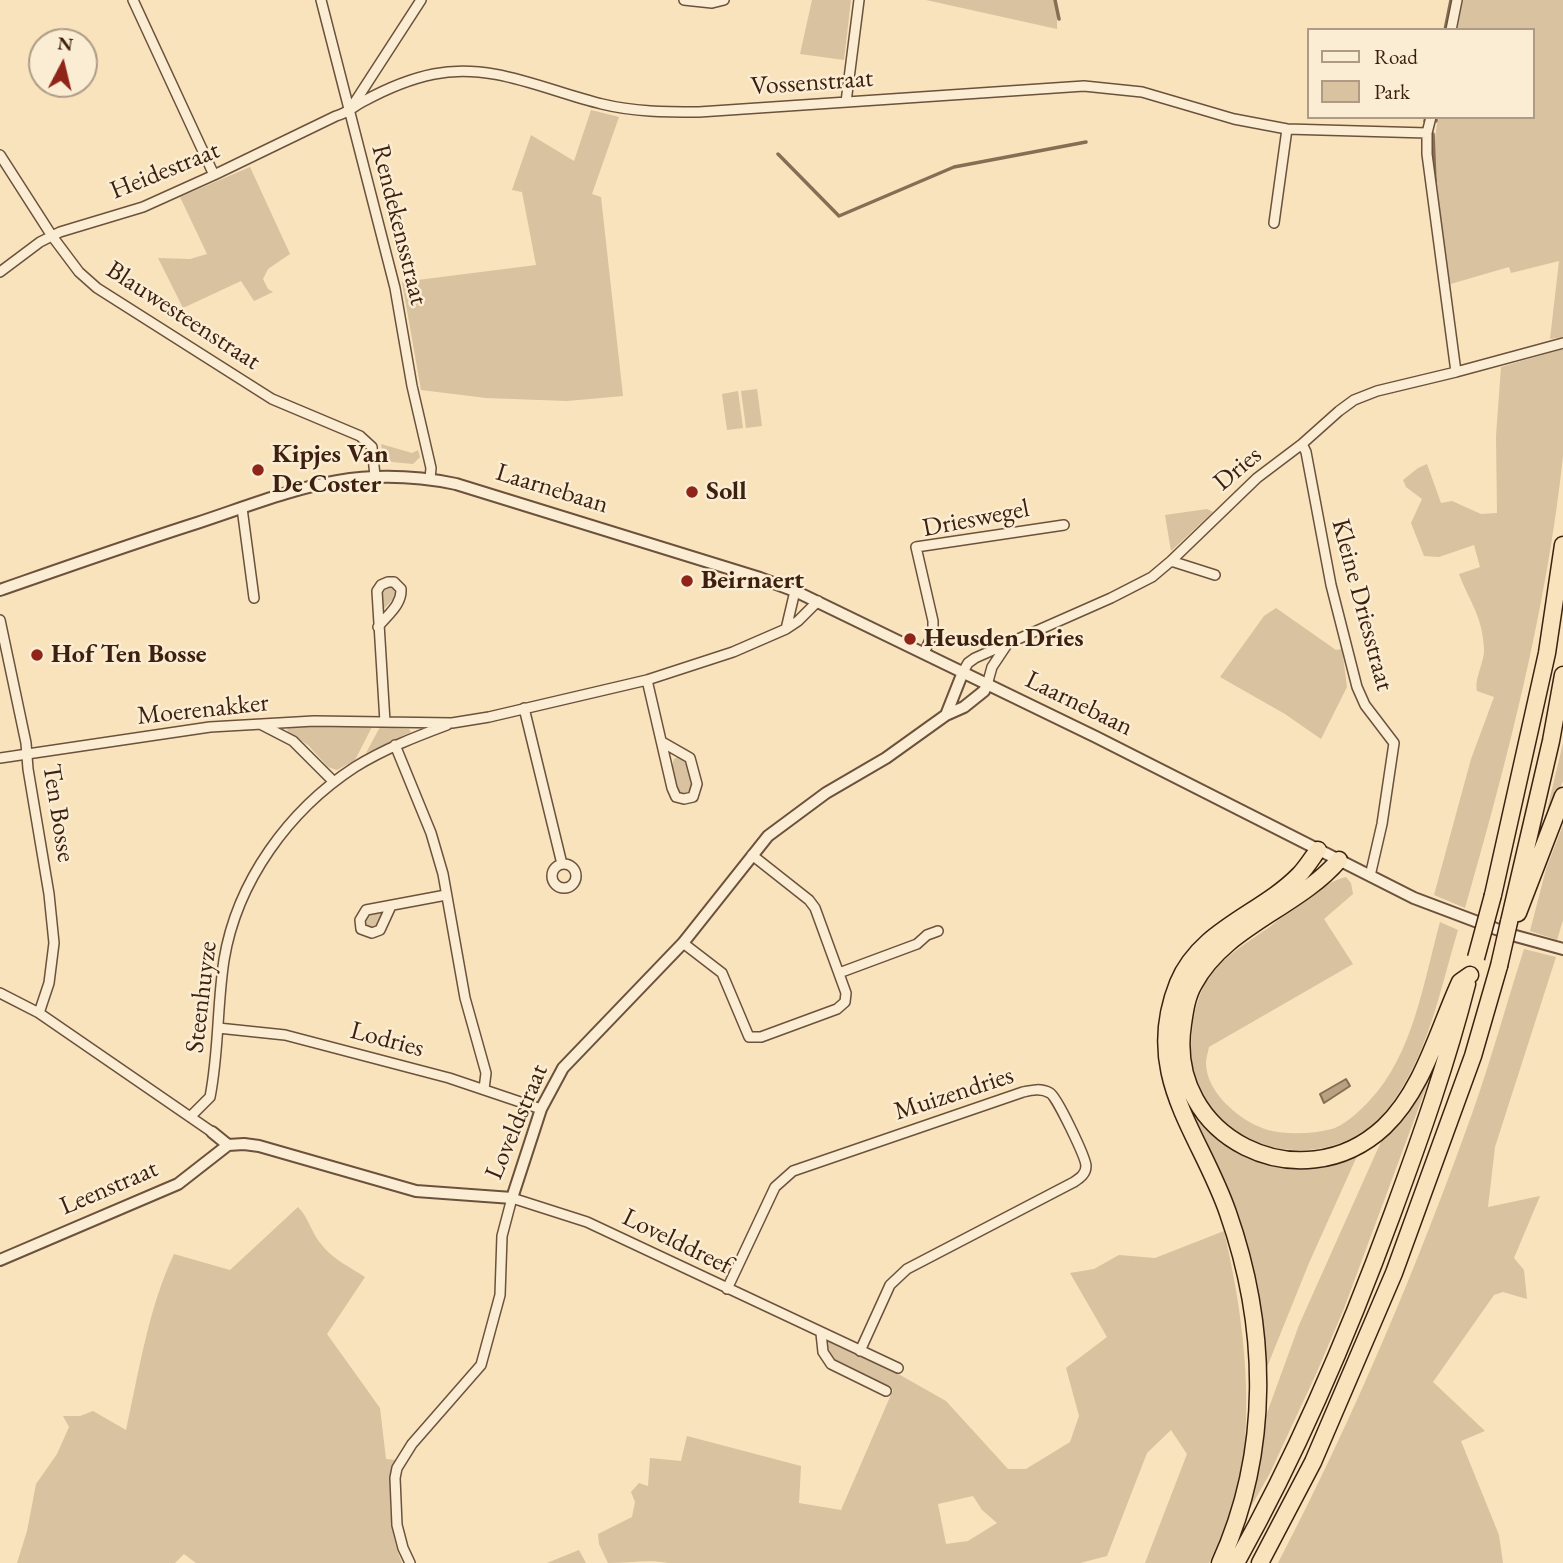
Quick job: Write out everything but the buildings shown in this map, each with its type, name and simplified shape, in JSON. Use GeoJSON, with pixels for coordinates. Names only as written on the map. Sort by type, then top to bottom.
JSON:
{"type":"FeatureCollection","features":[{"type":"Feature","properties":{"kind":"highway"},"geometry":{"type":"LineString","coordinates":[[1236,1563],[1294,1451],[1347,1331],[1429,1115],[1449,1054],[1493,895],[1547,653],[1563,545]]}},
{"type":"Feature","properties":{"kind":"highway"},"geometry":{"type":"LineString","coordinates":[[1260,1563],[1313,1462],[1394,1273],[1473,1056],[1499,966],[1551,741],[1563,675]]}},
{"type":"Feature","properties":{"kind":"highway"},"geometry":{"type":"LineString","coordinates":[[1509,922],[1520,911],[1563,796]]}},
{"type":"Feature","properties":{"kind":"highway"},"geometry":{"type":"LineString","coordinates":[[1220,1563],[1242,1505],[1251,1470],[1259,1404],[1258,1350],[1247,1277],[1237,1240],[1214,1178],[1172,1089],[1167,1059],[1170,1009],[1178,983],[1200,950],[1299,875],[1318,850]]}},
{"type":"Feature","properties":{"kind":"highway"},"geometry":{"type":"LineString","coordinates":[[1339,860],[1308,887],[1214,956],[1194,984],[1188,998],[1181,1036],[1182,1065],[1191,1093],[1217,1128],[1251,1151],[1288,1161],[1320,1160],[1357,1147],[1385,1126],[1409,1095],[1460,982],[1470,975]]}},
{"type":"Feature","properties":{"kind":"street"},"geometry":{"type":"LineString","coordinates":[[133,0],[214,175]]}},
{"type":"Feature","properties":{"kind":"street","name":"Rendekensstraat"},"geometry":{"type":"LineString","coordinates":[[321,0],[395,288],[412,386],[431,468],[430,479]]}},
{"type":"Feature","properties":{"kind":"street"},"geometry":{"type":"LineString","coordinates":[[349,113],[421,0]]}},
{"type":"Feature","properties":{"kind":"street"},"geometry":{"type":"LineString","coordinates":[[684,0],[712,3],[724,0]]}},
{"type":"Feature","properties":{"kind":"street"},"geometry":{"type":"LineString","coordinates":[[846,102],[859,0]]}},
{"type":"Feature","properties":{"kind":"street"},"geometry":{"type":"LineString","coordinates":[[1451,28],[1457,0]]}},
{"type":"Feature","properties":{"kind":"street","name":"Vossenstraat"},"geometry":{"type":"LineString","coordinates":[[349,113],[359,104],[407,82],[435,74],[462,71],[525,80],[599,103],[655,112],[699,112],[1056,86],[1103,86],[1142,92],[1234,119],[1287,129],[1427,133]]}},
{"type":"Feature","properties":{"kind":"street","name":"Heidestraat"},"geometry":{"type":"LineString","coordinates":[[0,272],[52,236],[143,207],[349,113]]}},
{"type":"Feature","properties":{"kind":"street"},"geometry":{"type":"LineString","coordinates":[[1430,119],[1427,133],[1429,176],[1456,372]]}},
{"type":"Feature","properties":{"kind":"street"},"geometry":{"type":"LineString","coordinates":[[1274,223],[1287,129]]}},
{"type":"Feature","properties":{"kind":"street","name":"Blauwesteenstraat"},"geometry":{"type":"LineString","coordinates":[[0,155],[52,236],[79,272],[117,302],[272,399],[367,441],[372,447],[375,472]]}},
{"type":"Feature","properties":{"kind":"street","name":"Dries"},"geometry":{"type":"LineString","coordinates":[[962,672],[975,658],[1152,577],[1257,478],[1354,400],[1377,391],[1563,343]]}},
{"type":"Feature","properties":{"kind":"street","name":"Kleine Driesstraat"},"geometry":{"type":"LineString","coordinates":[[1302,444],[1306,452],[1331,585],[1357,687],[1365,705],[1394,743],[1382,824],[1370,876]]}},
{"type":"Feature","properties":{"kind":"street"},"geometry":{"type":"LineString","coordinates":[[1290,453],[1306,460]]}},
{"type":"Feature","properties":{"kind":"street","name":"Laarnebaan"},"geometry":{"type":"LineString","coordinates":[[0,590],[320,483],[375,472],[456,484],[795,591],[1096,737],[1370,876],[1462,918],[1512,936],[1563,949]]}},
{"type":"Feature","properties":{"kind":"street"},"geometry":{"type":"LineString","coordinates":[[242,508],[254,598]]}},
{"type":"Feature","properties":{"kind":"street","name":"Drieswegel"},"geometry":{"type":"LineString","coordinates":[[924,653],[933,633],[933,621],[916,547],[1064,524]]}},
{"type":"Feature","properties":{"kind":"street"},"geometry":{"type":"LineString","coordinates":[[1171,561],[1215,575]]}},
{"type":"Feature","properties":{"kind":"street"},"geometry":{"type":"LineString","coordinates":[[378,627],[402,597],[401,589],[394,582],[381,585],[377,591],[378,627],[385,722]]}},
{"type":"Feature","properties":{"kind":"street"},"geometry":{"type":"LineString","coordinates":[[786,629],[795,591]]}},
{"type":"Feature","properties":{"kind":"street","name":"Moerenakker"},"geometry":{"type":"LineString","coordinates":[[0,758],[171,732],[259,723],[452,723],[648,680],[733,652],[786,629],[818,601]]}},
{"type":"Feature","properties":{"kind":"street","name":"Ten Bosse"},"geometry":{"type":"LineString","coordinates":[[0,620],[27,755],[54,943],[49,983],[39,1013]]}},
{"type":"Feature","properties":{"kind":"street"},"geometry":{"type":"LineString","coordinates":[[987,685],[992,667],[1006,646]]}},
{"type":"Feature","properties":{"kind":"street"},"geometry":{"type":"LineString","coordinates":[[946,715],[962,672]]}},
{"type":"Feature","properties":{"kind":"street"},"geometry":{"type":"LineString","coordinates":[[648,680],[672,788],[676,797],[684,799],[693,796],[696,784],[690,758],[662,742]]}},
{"type":"Feature","properties":{"kind":"street","name":"Loveldstraat"},"geometry":{"type":"LineString","coordinates":[[228,1145],[259,1146],[416,1191],[512,1198],[541,1109],[563,1068],[683,943],[768,836],[826,793],[886,758],[946,715],[964,708],[984,691],[987,685]]}},
{"type":"Feature","properties":{"kind":"street"},"geometry":{"type":"LineString","coordinates":[[524,708],[562,864]]}},
{"type":"Feature","properties":{"kind":"street"},"geometry":{"type":"LineString","coordinates":[[259,723],[293,741],[334,782]]}},
{"type":"Feature","properties":{"kind":"street","name":"Steenhuyze"},"geometry":{"type":"LineString","coordinates":[[190,1117],[211,1097],[225,959],[239,911],[252,880],[289,825],[334,782],[395,745],[452,723]]}},
{"type":"Feature","properties":{"kind":"street"},"geometry":{"type":"LineString","coordinates":[[395,745],[431,833],[446,895],[465,998],[486,1073],[484,1089]]}},
{"type":"Feature","properties":{"kind":"street"},"geometry":{"type":"LineString","coordinates":[[683,943],[722,974],[749,1037],[761,1037],[837,1009],[845,1002],[846,993],[815,908],[809,900],[752,855]]}},
{"type":"Feature","properties":{"kind":"street"},"geometry":{"type":"LineString","coordinates":[[391,906],[446,895]]}},
{"type":"Feature","properties":{"kind":"street"},"geometry":{"type":"LineString","coordinates":[[839,973],[917,944],[927,934],[938,930]]}},
{"type":"Feature","properties":{"kind":"street"},"geometry":{"type":"LineString","coordinates":[[0,993],[39,1013],[228,1145]]}},
{"type":"Feature","properties":{"kind":"street","name":"Lodries"},"geometry":{"type":"LineString","coordinates":[[218,1028],[285,1035],[411,1067],[541,1109]]}},
{"type":"Feature","properties":{"kind":"street","name":"Muizendries"},"geometry":{"type":"LineString","coordinates":[[727,1289],[775,1187],[793,1171],[1023,1092],[1039,1089],[1052,1093],[1087,1164],[1084,1175],[907,1269],[891,1285],[860,1351]]}},
{"type":"Feature","properties":{"kind":"street","name":"Leenstraat"},"geometry":{"type":"LineString","coordinates":[[0,1260],[178,1184],[228,1145]]}},
{"type":"Feature","properties":{"kind":"street"},"geometry":{"type":"LineString","coordinates":[[410,1563],[397,1525],[397,1468],[412,1444],[484,1359],[500,1295],[502,1236],[512,1198]]}},
{"type":"Feature","properties":{"kind":"street","name":"Lovelddreef"},"geometry":{"type":"LineString","coordinates":[[512,1198],[587,1222],[898,1367]]}},
{"type":"Feature","properties":{"kind":"street"},"geometry":{"type":"LineString","coordinates":[[821,1333],[823,1352],[831,1364],[886,1391]]}},
{"type":"Feature","properties":{"kind":"green space"},"geometry":{"type":"Polygon","coordinates":[[[812,0],[851,0],[844,60],[800,54],[812,0]]]}},
{"type":"Feature","properties":{"kind":"green space"},"geometry":{"type":"Polygon","coordinates":[[[926,0],[1057,0],[1057,29],[926,0]]]}},
{"type":"Feature","properties":{"kind":"green space"},"geometry":{"type":"Polygon","coordinates":[[[1463,0],[1563,0],[1563,337],[1550,339],[1559,261],[1511,273],[1509,267],[1447,285],[1433,152],[1438,119],[1535,119],[1535,28],[1457,28],[1463,0]]]}},
{"type":"Feature","properties":{"kind":"green space"},"geometry":{"type":"Polygon","coordinates":[[[591,110],[619,117],[592,194],[601,197],[623,396],[567,401],[486,398],[421,390],[402,282],[536,265],[522,192],[512,190],[531,135],[574,161],[591,110]]]}},
{"type":"Feature","properties":{"kind":"green space"},"geometry":{"type":"Polygon","coordinates":[[[250,167],[290,254],[268,269],[263,279],[268,289],[273,292],[254,301],[241,281],[183,308],[158,258],[190,259],[207,254],[180,197],[250,167]]]}},
{"type":"Feature","properties":{"kind":"green space"},"geometry":{"type":"Polygon","coordinates":[[[1563,349],[1563,456],[1547,570],[1524,684],[1465,908],[1434,895],[1471,759],[1494,697],[1477,691],[1484,653],[1483,637],[1459,574],[1480,567],[1474,545],[1439,557],[1424,556],[1411,523],[1422,499],[1406,487],[1403,480],[1427,464],[1441,503],[1452,501],[1481,514],[1497,513],[1496,436],[1501,367],[1563,349]]]}},
{"type":"Feature","properties":{"kind":"green space"},"geometry":{"type":"Polygon","coordinates":[[[757,389],[762,426],[746,428],[741,391],[757,389]]]}},
{"type":"Feature","properties":{"kind":"green space"},"geometry":{"type":"Polygon","coordinates":[[[738,391],[743,428],[727,430],[722,394],[738,391]]]}},
{"type":"Feature","properties":{"kind":"green space"},"geometry":{"type":"Polygon","coordinates":[[[381,444],[412,453],[418,450],[420,457],[413,464],[392,462],[384,458],[381,444]]]}},
{"type":"Feature","properties":{"kind":"green space"},"geometry":{"type":"Polygon","coordinates":[[[1207,509],[1213,512],[1171,551],[1165,515],[1207,509]]]}},
{"type":"Feature","properties":{"kind":"green space"},"geometry":{"type":"Polygon","coordinates":[[[389,587],[394,589],[396,596],[383,610],[382,593],[389,587]]]}},
{"type":"Feature","properties":{"kind":"green space"},"geometry":{"type":"Polygon","coordinates":[[[1276,608],[1336,650],[1342,649],[1347,687],[1321,739],[1285,714],[1220,677],[1264,616],[1276,608]]]}},
{"type":"Feature","properties":{"kind":"green space"},"geometry":{"type":"Polygon","coordinates":[[[290,727],[372,727],[355,760],[337,770],[328,767],[308,745],[288,732],[290,727]]]}},
{"type":"Feature","properties":{"kind":"green space"},"geometry":{"type":"Polygon","coordinates":[[[380,727],[409,729],[411,732],[366,753],[380,727]]]}},
{"type":"Feature","properties":{"kind":"green space"},"geometry":{"type":"Polygon","coordinates":[[[1563,743],[1563,781],[1550,812],[1547,810],[1563,743]]]}},
{"type":"Feature","properties":{"kind":"green space"},"geometry":{"type":"Polygon","coordinates":[[[678,757],[686,761],[692,787],[686,795],[678,791],[672,766],[674,759],[678,757]]]}},
{"type":"Feature","properties":{"kind":"green space"},"geometry":{"type":"Polygon","coordinates":[[[1563,825],[1563,920],[1557,940],[1530,931],[1546,869],[1563,825]]]}},
{"type":"Feature","properties":{"kind":"green space"},"geometry":{"type":"Polygon","coordinates":[[[1346,877],[1351,883],[1353,894],[1324,919],[1353,964],[1209,1047],[1206,1063],[1208,1074],[1218,1095],[1237,1113],[1258,1126],[1283,1133],[1325,1131],[1342,1124],[1362,1108],[1385,1082],[1407,1039],[1440,922],[1458,930],[1423,1044],[1414,1066],[1389,1107],[1366,1129],[1339,1144],[1309,1150],[1278,1148],[1249,1139],[1224,1122],[1205,1099],[1191,1059],[1195,1010],[1206,982],[1223,962],[1316,891],[1346,877]]]}},
{"type":"Feature","properties":{"kind":"green space"},"geometry":{"type":"Polygon","coordinates":[[[383,913],[375,927],[366,927],[363,922],[368,915],[383,913]]]}},
{"type":"Feature","properties":{"kind":"green space"},"geometry":{"type":"Polygon","coordinates":[[[1524,949],[1556,957],[1495,1147],[1488,1207],[1540,1196],[1514,1258],[1524,1270],[1527,1299],[1503,1292],[1494,1295],[1433,1382],[1485,1431],[1461,1441],[1499,1535],[1503,1563],[1278,1563],[1359,1396],[1430,1226],[1487,1070],[1524,949]]]}},
{"type":"Feature","properties":{"kind":"green space"},"geometry":{"type":"Polygon","coordinates":[[[1177,1060],[1209,1128],[1220,1140],[1247,1157],[1279,1166],[1312,1167],[1331,1164],[1358,1154],[1309,1263],[1265,1372],[1254,1272],[1244,1238],[1175,1077],[1177,1060]]]}},
{"type":"Feature","properties":{"kind":"green space"},"geometry":{"type":"Polygon","coordinates":[[[1430,1068],[1433,1069],[1343,1311],[1270,1473],[1243,1521],[1257,1469],[1263,1424],[1299,1325],[1384,1135],[1430,1068]]]}},
{"type":"Feature","properties":{"kind":"green space"},"geometry":{"type":"Polygon","coordinates":[[[298,1207],[325,1249],[365,1277],[327,1334],[380,1408],[386,1459],[395,1460],[391,1512],[394,1538],[402,1563],[196,1563],[184,1554],[175,1563],[17,1563],[27,1531],[36,1484],[57,1454],[69,1427],[63,1416],[80,1416],[93,1411],[126,1430],[157,1297],[174,1254],[230,1270],[298,1207]]]}},
{"type":"Feature","properties":{"kind":"green space"},"geometry":{"type":"Polygon","coordinates":[[[1224,1231],[1241,1325],[1246,1419],[1240,1482],[1235,1503],[1209,1563],[1145,1563],[1187,1454],[1171,1430],[1147,1453],[1107,1556],[1080,1563],[608,1563],[599,1544],[598,1534],[632,1517],[635,1502],[631,1492],[639,1483],[648,1486],[650,1458],[681,1461],[687,1436],[801,1466],[799,1503],[841,1510],[893,1390],[859,1377],[835,1363],[830,1356],[827,1341],[893,1371],[946,1401],[1008,1469],[1026,1469],[1070,1442],[1079,1416],[1066,1368],[1107,1337],[1070,1273],[1094,1269],[1119,1255],[1155,1258],[1224,1231]],[[973,1496],[938,1504],[946,1544],[968,1541],[997,1523],[982,1510],[973,1496]]]}},
{"type":"Feature","properties":{"kind":"green space"},"geometry":{"type":"Polygon","coordinates":[[[579,1550],[586,1563],[547,1563],[579,1550]]]}},
{"type":"Feature","properties":{"kind":"shaded area"},"geometry":{"type":"Polygon","coordinates":[[[1346,1079],[1350,1086],[1324,1103],[1320,1094],[1346,1079]]]}},
{"type":"Feature","properties":{"kind":"waterway"},"geometry":{"type":"LineString","coordinates":[[1055,0],[1059,19]]}},
{"type":"Feature","properties":{"kind":"waterway"},"geometry":{"type":"LineString","coordinates":[[1445,28],[1451,0]]}},
{"type":"Feature","properties":{"kind":"waterway"},"geometry":{"type":"LineString","coordinates":[[1433,134],[1435,182]]}},
{"type":"Feature","properties":{"kind":"waterway"},"geometry":{"type":"LineString","coordinates":[[778,154],[839,216],[954,167],[1086,142]]}},
{"type":"Feature","properties":{"kind":"place","name":"Kipjes Van De Coster"},"geometry":{"type":"Point","coordinates":[258,470]}},
{"type":"Feature","properties":{"kind":"place","name":"Soll"},"geometry":{"type":"Point","coordinates":[692,492]}},
{"type":"Feature","properties":{"kind":"place","name":"Beirnaert"},"geometry":{"type":"Point","coordinates":[687,581]}},
{"type":"Feature","properties":{"kind":"place","name":"Heusden Dries"},"geometry":{"type":"Point","coordinates":[910,639]}},
{"type":"Feature","properties":{"kind":"place","name":"Hof Ten Bosse"},"geometry":{"type":"Point","coordinates":[37,655]}}]}
